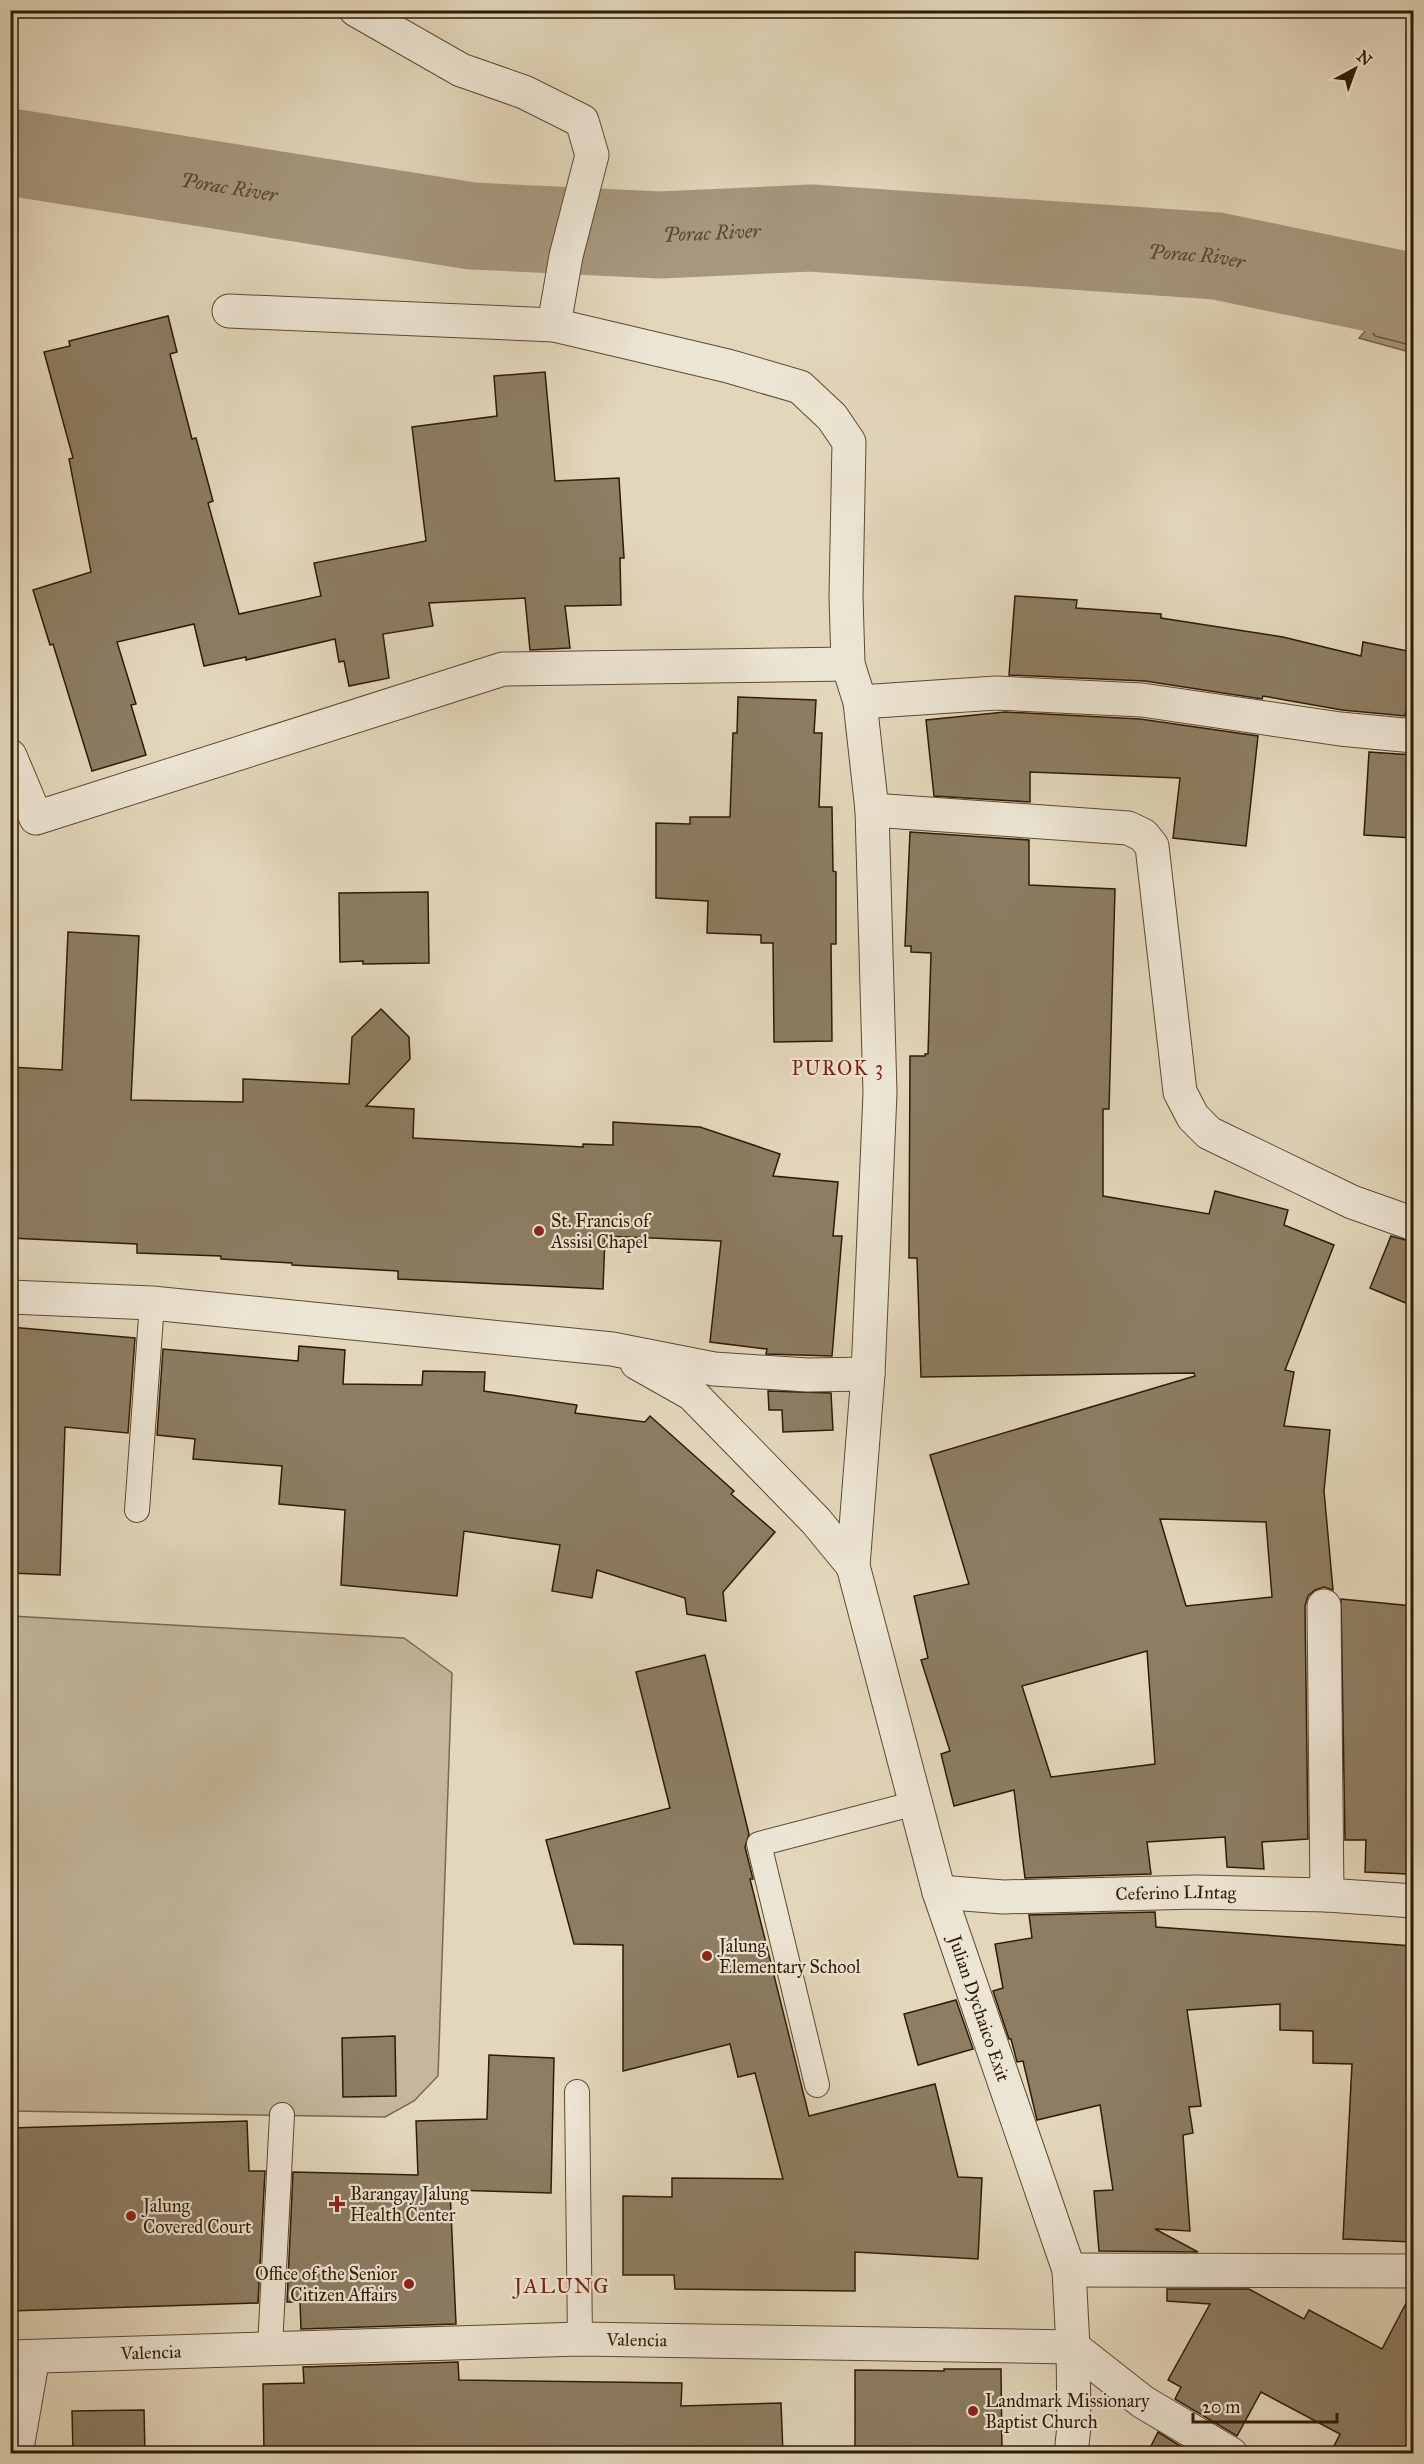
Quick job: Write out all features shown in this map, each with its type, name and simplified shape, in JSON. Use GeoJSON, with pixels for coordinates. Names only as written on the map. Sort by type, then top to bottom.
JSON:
{"type":"FeatureCollection","features":[{"type":"Feature","properties":{"kind":"street"},"geometry":{"type":"LineString","coordinates":[[356,10],[461,70],[524,92],[582,121],[592,155],[566,256],[554,325]]}},
{"type":"Feature","properties":{"kind":"street"},"geometry":{"type":"LineString","coordinates":[[229,311],[554,325],[728,366],[800,387],[832,417],[849,442],[846,563],[848,664],[860,702],[872,810],[880,1093],[867,1374],[853,1566]]}},
{"type":"Feature","properties":{"kind":"street"},"geometry":{"type":"LineString","coordinates":[[10,756],[36,818],[503,669],[848,664]]}},
{"type":"Feature","properties":{"kind":"street"},"geometry":{"type":"LineString","coordinates":[[860,702],[996,693],[1142,700],[1340,729],[1413,736]]}},
{"type":"Feature","properties":{"kind":"street"},"geometry":{"type":"LineString","coordinates":[[872,810],[1128,828],[1143,834],[1152,846],[1180,1092],[1193,1117],[1209,1133],[1352,1202],[1413,1224]]}},
{"type":"Feature","properties":{"kind":"street"},"geometry":{"type":"LineString","coordinates":[[10,1297],[152,1303],[612,1349],[714,1369],[808,1375],[867,1374]]}},
{"type":"Feature","properties":{"kind":"street"},"geometry":{"type":"LineString","coordinates":[[612,1349],[692,1394],[816,1521],[853,1566]]}},
{"type":"Feature","properties":{"kind":"street","name":"Julian Dychaico Exit"},"geometry":{"type":"LineString","coordinates":[[853,1566],[939,1892],[1069,2270],[1074,2426],[1071,2454]]}},
{"type":"Feature","properties":{"kind":"street"},"geometry":{"type":"LineString","coordinates":[[1324,1606],[1327,1895]]}},
{"type":"Feature","properties":{"kind":"street","name":"Ceferino LIntag"},"geometry":{"type":"LineString","coordinates":[[939,1892],[1003,1897],[1197,1892],[1327,1895],[1413,1901]]}},
{"type":"Feature","properties":{"kind":"street"},"geometry":{"type":"LineString","coordinates":[[1069,2270],[1413,2271]]}},
{"type":"Feature","properties":{"kind":"street","name":"Valencia"},"geometry":{"type":"LineString","coordinates":[[22,2357],[270,2347],[580,2339],[1073,2347]]}},
{"type":"Feature","properties":{"kind":"street"},"geometry":{"type":"LineString","coordinates":[[1073,2347],[1143,2402],[1231,2454]]}},
{"type":"Feature","properties":{"kind":"street"},"geometry":{"type":"LineString","coordinates":[[16,2454],[22,2357]]}},
{"type":"Feature","properties":{"kind":"lane"},"geometry":{"type":"LineString","coordinates":[[137,1510],[152,1303]]}},
{"type":"Feature","properties":{"kind":"lane"},"geometry":{"type":"LineString","coordinates":[[817,2085],[759,1844],[916,1803]]}},
{"type":"Feature","properties":{"kind":"lane"},"geometry":{"type":"LineString","coordinates":[[577,2092],[580,2339]]}},
{"type":"Feature","properties":{"kind":"lane"},"geometry":{"type":"LineString","coordinates":[[270,2347],[282,2115]]}},
{"type":"Feature","properties":{"kind":"shaded area"},"geometry":{"type":"Polygon","coordinates":[[[11,1616],[404,1638],[452,1673],[438,2076],[414,2101],[385,2117],[11,2111],[11,1616]]]}},
{"type":"Feature","properties":{"kind":"water"},"geometry":{"type":"Polygon","coordinates":[[[1413,276],[1413,353],[1359,338],[1413,276]]]}},
{"type":"Feature","properties":{"kind":"building"},"geometry":{"type":"Polygon","coordinates":[[[168,316],[177,352],[170,354],[192,439],[196,438],[213,501],[208,503],[239,614],[321,596],[314,563],[426,541],[412,427],[497,416],[494,376],[545,372],[555,481],[619,478],[624,558],[620,558],[621,605],[565,606],[570,648],[530,650],[525,598],[429,603],[433,626],[383,634],[389,678],[349,686],[344,661],[339,662],[335,639],[246,660],[246,657],[204,666],[194,624],[117,642],[136,704],[131,705],[146,755],[92,771],[53,644],[50,645],[33,590],[91,572],[69,459],[73,458],[44,352],[70,346],[69,341],[168,316]]]}},
{"type":"Feature","properties":{"kind":"building"},"geometry":{"type":"Polygon","coordinates":[[[1015,596],[1077,600],[1076,608],[1161,614],[1161,618],[1283,637],[1361,656],[1363,642],[1413,652],[1413,670],[1405,716],[1342,710],[1263,696],[1262,699],[1145,681],[1009,675],[1015,596]]]}},
{"type":"Feature","properties":{"kind":"building"},"geometry":{"type":"Polygon","coordinates":[[[738,697],[816,700],[814,733],[822,733],[819,807],[832,807],[833,871],[836,872],[836,944],[831,944],[832,1041],[774,1042],[773,943],[761,943],[761,935],[707,933],[708,901],[656,898],[656,823],[690,824],[690,817],[730,817],[733,733],[737,733],[738,697]]]}},
{"type":"Feature","properties":{"kind":"building"},"geometry":{"type":"Polygon","coordinates":[[[1005,712],[1140,719],[1258,736],[1246,846],[1173,838],[1180,778],[1030,772],[1030,802],[934,796],[926,720],[1005,712]]]}},
{"type":"Feature","properties":{"kind":"building"},"geometry":{"type":"Polygon","coordinates":[[[1369,752],[1413,755],[1413,838],[1364,835],[1369,752]]]}},
{"type":"Feature","properties":{"kind":"building"},"geometry":{"type":"Polygon","coordinates":[[[910,832],[1029,840],[1029,885],[1115,889],[1109,1109],[1103,1109],[1103,1196],[1209,1214],[1215,1191],[1288,1210],[1284,1225],[1334,1245],[1285,1370],[1294,1372],[1284,1426],[1330,1430],[1324,1491],[1333,1590],[1324,1587],[1315,1590],[1308,1596],[1305,1606],[1308,1839],[1262,1842],[1264,1869],[1227,1867],[1225,1837],[1147,1842],[1151,1874],[1025,1878],[1014,1790],[954,1806],[941,1754],[950,1751],[921,1660],[928,1658],[914,1596],[969,1584],[930,1455],[1195,1376],[1194,1373],[921,1377],[917,1258],[909,1258],[910,1056],[928,1054],[931,953],[911,952],[911,946],[905,946],[910,832]],[[1160,1519],[1186,1606],[1272,1597],[1266,1522],[1160,1519]],[[1147,1651],[1022,1686],[1051,1777],[1155,1764],[1147,1651]]]}},
{"type":"Feature","properties":{"kind":"building"},"geometry":{"type":"Polygon","coordinates":[[[428,892],[429,963],[340,962],[339,893],[428,892]]]}},
{"type":"Feature","properties":{"kind":"building"},"geometry":{"type":"Polygon","coordinates":[[[68,932],[139,936],[131,1100],[243,1102],[243,1079],[349,1084],[352,1037],[381,1009],[409,1037],[410,1059],[366,1106],[414,1109],[413,1138],[583,1147],[583,1144],[613,1145],[613,1122],[700,1127],[780,1154],[773,1176],[838,1182],[833,1236],[842,1236],[832,1356],[766,1354],[767,1349],[710,1342],[721,1241],[605,1236],[603,1289],[398,1279],[398,1271],[221,1259],[221,1256],[137,1253],[137,1244],[10,1238],[10,1067],[62,1070],[68,932]]]}},
{"type":"Feature","properties":{"kind":"building"},"geometry":{"type":"Polygon","coordinates":[[[1391,1236],[1413,1242],[1413,1306],[1370,1288],[1391,1236]]]}},
{"type":"Feature","properties":{"kind":"building"},"geometry":{"type":"Polygon","coordinates":[[[10,1327],[135,1338],[128,1433],[65,1427],[60,1575],[10,1573],[10,1327]]]}},
{"type":"Feature","properties":{"kind":"building"},"geometry":{"type":"Polygon","coordinates":[[[299,1346],[345,1350],[343,1384],[422,1385],[423,1371],[485,1372],[484,1391],[577,1405],[575,1413],[645,1422],[650,1416],[734,1491],[731,1494],[775,1532],[723,1592],[726,1621],[687,1614],[685,1598],[597,1570],[592,1598],[552,1591],[560,1545],[464,1531],[457,1596],[341,1585],[345,1510],[279,1504],[282,1466],[193,1459],[195,1439],[157,1435],[163,1349],[298,1361],[299,1346]]]}},
{"type":"Feature","properties":{"kind":"building"},"geometry":{"type":"Polygon","coordinates":[[[768,1391],[831,1393],[833,1430],[783,1432],[782,1410],[769,1410],[768,1391]]]}},
{"type":"Feature","properties":{"kind":"building"},"geometry":{"type":"Polygon","coordinates":[[[1341,1599],[1413,1606],[1407,1874],[1365,1872],[1366,1840],[1345,1840],[1341,1599]]]}},
{"type":"Feature","properties":{"kind":"building"},"geometry":{"type":"Polygon","coordinates":[[[705,1655],[749,1834],[745,1847],[753,1879],[750,1879],[809,2116],[935,2084],[958,2177],[982,2178],[978,2259],[855,2252],[855,2291],[675,2289],[674,2275],[623,2275],[623,2196],[672,2197],[672,2178],[783,2179],[755,2073],[738,2077],[730,2044],[623,2071],[623,1945],[574,1944],[546,1840],[670,1808],[636,1672],[705,1655]]]}},
{"type":"Feature","properties":{"kind":"building"},"geometry":{"type":"Polygon","coordinates":[[[1155,1912],[1156,1927],[1413,1946],[1410,2138],[1413,2139],[1413,2242],[1343,2239],[1352,2064],[1313,2063],[1313,2031],[1280,2030],[1280,2004],[1187,2010],[1201,2106],[1189,2107],[1193,2133],[1183,2135],[1190,2231],[1155,2229],[1198,2252],[1099,2251],[1094,2191],[1113,2190],[1100,2105],[1037,2120],[1023,2061],[1017,2062],[993,1991],[1003,1988],[995,1944],[1032,1938],[1029,1915],[1155,1912]]]}},
{"type":"Feature","properties":{"kind":"building"},"geometry":{"type":"Polygon","coordinates":[[[956,2000],[973,2049],[918,2065],[904,2014],[956,2000]]]}},
{"type":"Feature","properties":{"kind":"building"},"geometry":{"type":"Polygon","coordinates":[[[395,2036],[396,2096],[343,2097],[342,2038],[395,2036]]]}},
{"type":"Feature","properties":{"kind":"building"},"geometry":{"type":"Polygon","coordinates":[[[489,2055],[554,2058],[551,2193],[450,2190],[456,2324],[301,2329],[300,2302],[287,2302],[293,2172],[418,2175],[416,2121],[487,2119],[489,2055]]]}},
{"type":"Feature","properties":{"kind":"building","name":"Jalung Covered Court"},"geometry":{"type":"Polygon","coordinates":[[[247,2121],[249,2171],[265,2171],[258,2303],[10,2311],[10,2128],[247,2121]]]}},
{"type":"Feature","properties":{"kind":"building"},"geometry":{"type":"Polygon","coordinates":[[[1167,2289],[1249,2289],[1304,2319],[1309,2310],[1382,2349],[1413,2290],[1413,2454],[1330,2454],[1340,2434],[1261,2392],[1237,2436],[1175,2399],[1181,2387],[1168,2380],[1210,2304],[1167,2301],[1167,2289]]]}},
{"type":"Feature","properties":{"kind":"building"},"geometry":{"type":"Polygon","coordinates":[[[458,2362],[459,2380],[682,2383],[681,2406],[781,2403],[783,2454],[264,2454],[263,2384],[304,2383],[303,2367],[458,2362]]]}},
{"type":"Feature","properties":{"kind":"building"},"geometry":{"type":"Polygon","coordinates":[[[944,2369],[1001,2369],[1002,2454],[855,2450],[855,2370],[944,2371],[944,2369]]]}},
{"type":"Feature","properties":{"kind":"building"},"geometry":{"type":"Polygon","coordinates":[[[144,2410],[145,2454],[73,2454],[72,2411],[144,2410]]]}},
{"type":"Feature","properties":{"kind":"building"},"geometry":{"type":"Polygon","coordinates":[[[1158,2432],[1193,2454],[1147,2454],[1158,2432]]]}},
{"type":"Feature","properties":{"kind":"waterway","name":"Porac River"},"geometry":{"type":"LineString","coordinates":[[10,152],[472,226],[660,235],[811,228],[1217,256],[1414,297]]}},
{"type":"Feature","properties":{"kind":"place","name":"St. Francis of Assisi Chapel"},"geometry":{"type":"Point","coordinates":[539,1231]}},
{"type":"Feature","properties":{"kind":"place","name":"Jalung Elementary School"},"geometry":{"type":"Point","coordinates":[707,1956]}},
{"type":"Feature","properties":{"kind":"place","name":"Barangay Jalung Health Center"},"geometry":{"type":"Point","coordinates":[337,2204]}},
{"type":"Feature","properties":{"kind":"place","name":"Jalung Covered Court"},"geometry":{"type":"Point","coordinates":[131,2216]}},
{"type":"Feature","properties":{"kind":"place","name":"Office of the Senior Citizen Affairs"},"geometry":{"type":"Point","coordinates":[409,2284]}},
{"type":"Feature","properties":{"kind":"place","name":"Landmark Missionary Baptist Church"},"geometry":{"type":"Point","coordinates":[973,2411]}},
{"type":"Feature","properties":{"kind":"district","name":"PUROK 3"},"geometry":{"type":"Point","coordinates":[838,1068]}},
{"type":"Feature","properties":{"kind":"district","name":"JALUNG"},"geometry":{"type":"Point","coordinates":[562,2286]}}]}
